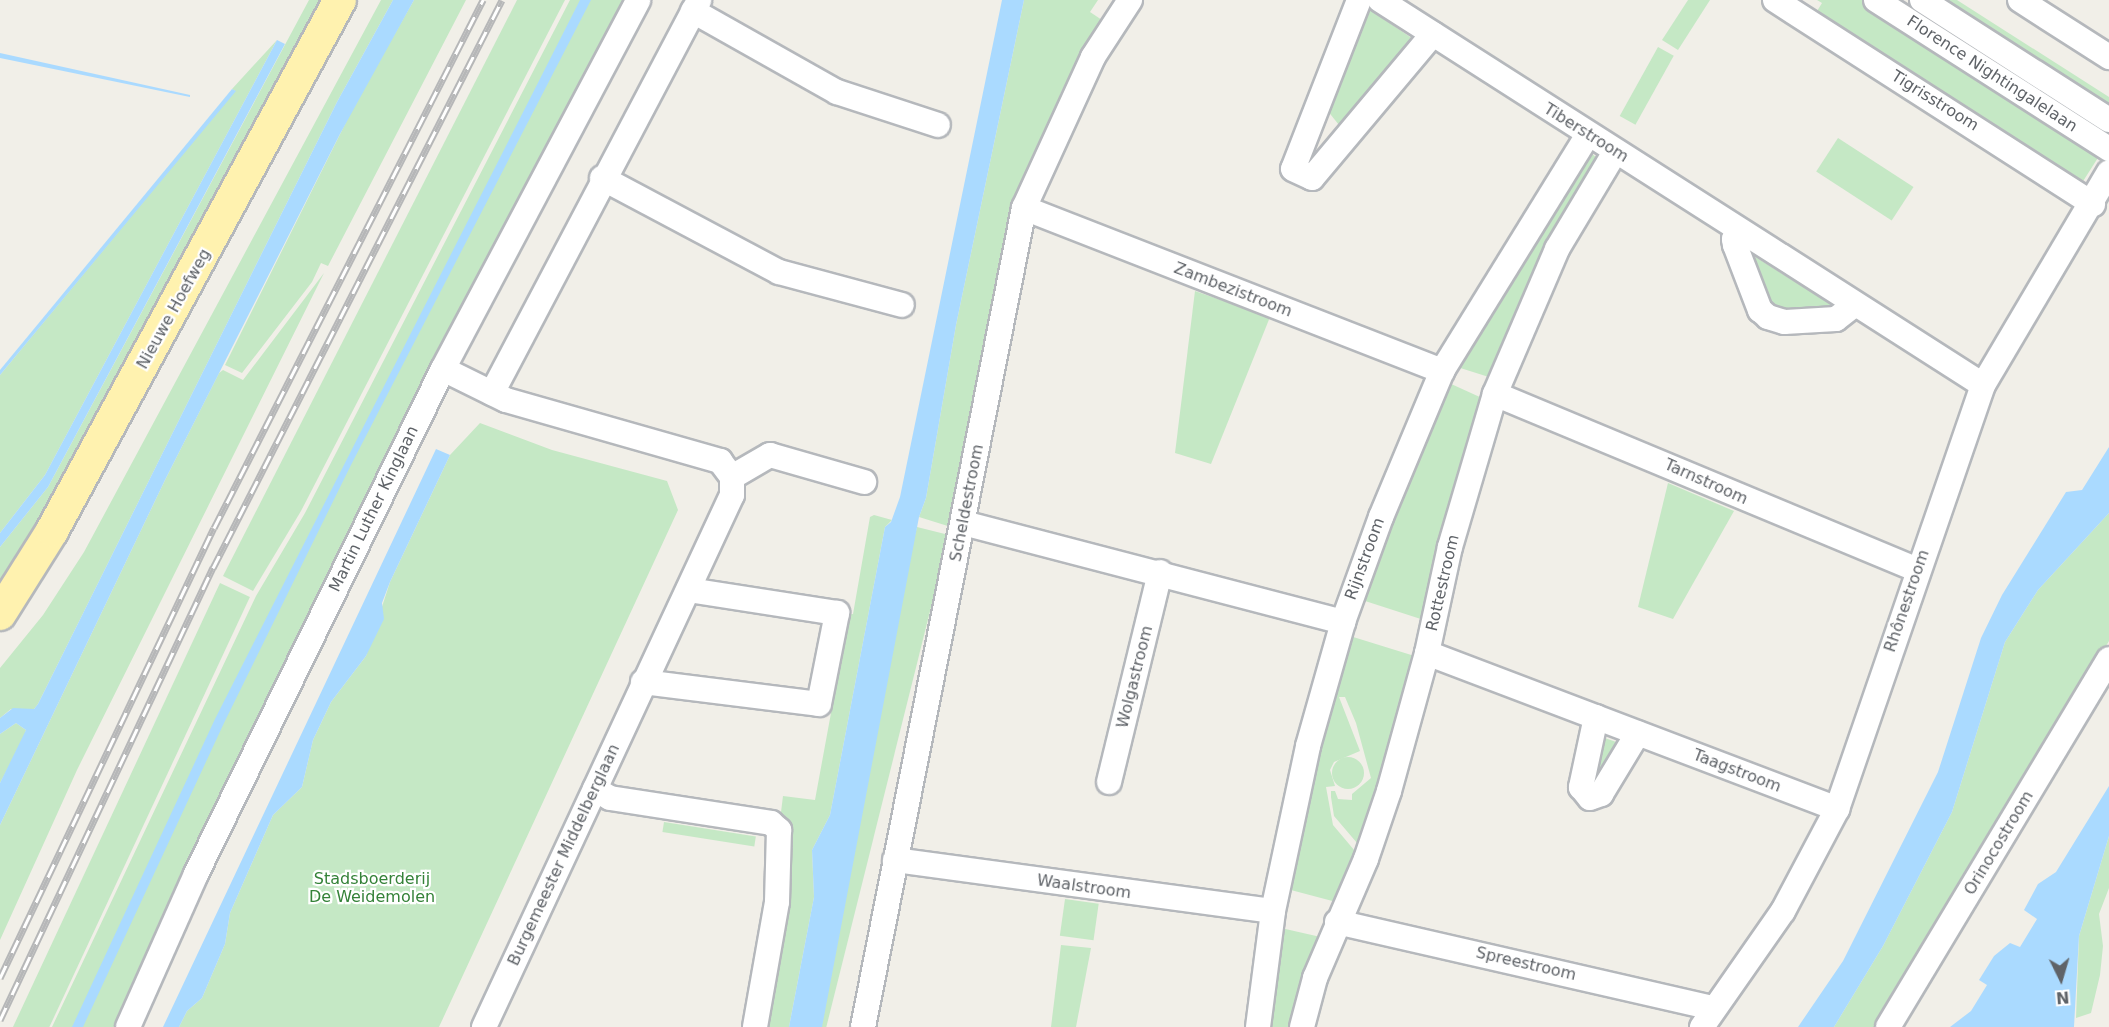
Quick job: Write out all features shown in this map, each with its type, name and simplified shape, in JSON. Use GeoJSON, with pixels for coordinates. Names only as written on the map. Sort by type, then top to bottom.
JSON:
{"type":"FeatureCollection","features":[{"type":"Feature","properties":{"kind":"main road","name":"Nieuwe Hoefweg"},"geometry":{"type":"LineString","coordinates":[[0,614],[62,513],[340,0]]}},
{"type":"Feature","properties":{"kind":"street","name":"Martin Luther Kinglaan"},"geometry":{"type":"LineString","coordinates":[[128,1027],[196,874],[443,369],[638,0]]}},
{"type":"Feature","properties":{"kind":"street","name":"Scheldestroom"},"geometry":{"type":"LineString","coordinates":[[863,1027],[1024,208],[1093,57],[1130,0]]}},
{"type":"Feature","properties":{"kind":"street"},"geometry":{"type":"LineString","coordinates":[[1359,0],[1293,170],[1312,178],[1432,34]]}},
{"type":"Feature","properties":{"kind":"street","name":"Tiberstroom"},"geometry":{"type":"LineString","coordinates":[[1380,0],[1588,135],[1983,385]]}},
{"type":"Feature","properties":{"kind":"street","name":"Tigrisstroom"},"geometry":{"type":"LineString","coordinates":[[1775,0],[2093,204]]}},
{"type":"Feature","properties":{"kind":"street","name":"Florence Nightingalelaan"},"geometry":{"type":"LineString","coordinates":[[1876,0],[2109,149]]}},
{"type":"Feature","properties":{"kind":"street","name":"Florence Nightingalelaan"},"geometry":{"type":"LineString","coordinates":[[1922,0],[2109,120]]}},
{"type":"Feature","properties":{"kind":"street"},"geometry":{"type":"LineString","coordinates":[[2020,0],[2109,57]]}},
{"type":"Feature","properties":{"kind":"street"},"geometry":{"type":"LineString","coordinates":[[492,393],[602,178],[696,6],[837,92],[938,125]]}},
{"type":"Feature","properties":{"kind":"street"},"geometry":{"type":"LineString","coordinates":[[1313,119],[1345,139]]}},
{"type":"Feature","properties":{"kind":"street","name":"Rijnstroom"},"geometry":{"type":"LineString","coordinates":[[1258,1027],[1273,911],[1308,746],[1343,622],[1381,517],[1442,371],[1588,135]]}},
{"type":"Feature","properties":{"kind":"street","name":"Rottestroom"},"geometry":{"type":"LineString","coordinates":[[1302,1027],[1315,978],[1337,922],[1366,859],[1389,791],[1427,653],[1450,547],[1495,394],[1557,249],[1615,152]]}},
{"type":"Feature","properties":{"kind":"street","name":"Rhônestroom"},"geometry":{"type":"LineString","coordinates":[[1708,1018],[1783,911],[1837,809],[1917,570],[1983,385],[2093,204],[2109,172]]}},
{"type":"Feature","properties":{"kind":"street"},"geometry":{"type":"LineString","coordinates":[[602,178],[779,272],[902,305]]}},
{"type":"Feature","properties":{"kind":"street","name":"Zambezistroom"},"geometry":{"type":"LineString","coordinates":[[1024,208],[1442,371]]}},
{"type":"Feature","properties":{"kind":"street"},"geometry":{"type":"LineString","coordinates":[[1740,231],[1734,239],[1735,245],[1760,310],[1768,316],[1784,322],[1836,319],[1855,304]]}},
{"type":"Feature","properties":{"kind":"street"},"geometry":{"type":"LineString","coordinates":[[443,369],[492,393],[720,461],[732,477],[770,455],[864,482]]}},
{"type":"Feature","properties":{"kind":"street","name":"Tarnstroom"},"geometry":{"type":"LineString","coordinates":[[1495,394],[1917,570]]}},
{"type":"Feature","properties":{"kind":"street","name":"Burgemeester Middelberglaan"},"geometry":{"type":"LineString","coordinates":[[484,1027],[732,495],[732,477]]}},
{"type":"Feature","properties":{"kind":"street"},"geometry":{"type":"LineString","coordinates":[[963,523],[1160,572],[1343,622]]}},
{"type":"Feature","properties":{"kind":"street","name":"Wolgastroom"},"geometry":{"type":"LineString","coordinates":[[1109,782],[1160,572]]}},
{"type":"Feature","properties":{"kind":"street"},"geometry":{"type":"LineString","coordinates":[[643,682],[819,704],[837,613],[689,590]]}},
{"type":"Feature","properties":{"kind":"street","name":"Taagstroom"},"geometry":{"type":"LineString","coordinates":[[1427,653],[1837,809]]}},
{"type":"Feature","properties":{"kind":"street","name":"Orinocostroom"},"geometry":{"type":"LineString","coordinates":[[1888,1027],[2109,659]]}},
{"type":"Feature","properties":{"kind":"street"},"geometry":{"type":"LineString","coordinates":[[1596,717],[1581,787],[1590,798],[1601,794],[1638,733]]}},
{"type":"Feature","properties":{"kind":"street"},"geometry":{"type":"LineString","coordinates":[[595,789],[610,798],[771,823],[779,830],[777,902],[754,1027]]}},
{"type":"Feature","properties":{"kind":"street","name":"Waalstroom"},"geometry":{"type":"LineString","coordinates":[[895,861],[1273,911]]}},
{"type":"Feature","properties":{"kind":"street","name":"Spreestroom"},"geometry":{"type":"LineString","coordinates":[[1337,922],[1708,1018]]}},
{"type":"Feature","properties":{"kind":"green space"},"geometry":{"type":"Polygon","coordinates":[[[309,0],[324,0],[67,477],[0,584],[0,547],[48,487],[309,0]]]}},
{"type":"Feature","properties":{"kind":"green space"},"geometry":{"type":"Polygon","coordinates":[[[381,0],[393,0],[337,102],[38,704],[34,709],[11,709],[0,718],[0,668],[43,615],[84,552],[381,0]]]}},
{"type":"Feature","properties":{"kind":"green space"},"geometry":{"type":"Polygon","coordinates":[[[414,0],[466,0],[328,266],[321,263],[312,282],[242,373],[225,365],[357,100],[414,0]]]}},
{"type":"Feature","properties":{"kind":"green space"},"geometry":{"type":"Polygon","coordinates":[[[517,0],[565,0],[301,511],[253,591],[223,576],[517,0]]]}},
{"type":"Feature","properties":{"kind":"green space"},"geometry":{"type":"Polygon","coordinates":[[[570,0],[624,0],[434,365],[116,1027],[52,1027],[256,596],[305,513],[570,0]]]}},
{"type":"Feature","properties":{"kind":"green space"},"geometry":{"type":"Polygon","coordinates":[[[1024,0],[1098,0],[1090,12],[1102,20],[1062,90],[1014,210],[951,527],[919,517],[926,498],[956,325],[1024,0]]]}},
{"type":"Feature","properties":{"kind":"green space"},"geometry":{"type":"Polygon","coordinates":[[[1688,0],[1710,0],[1678,50],[1662,40],[1688,0]]]}},
{"type":"Feature","properties":{"kind":"green space"},"geometry":{"type":"Polygon","coordinates":[[[1817,0],[1862,0],[2101,153],[2080,186],[1814,16],[1822,3],[1817,0]]]}},
{"type":"Feature","properties":{"kind":"green space"},"geometry":{"type":"Polygon","coordinates":[[[1932,0],[1957,0],[2109,97],[2109,113],[1932,0]]]}},
{"type":"Feature","properties":{"kind":"green space"},"geometry":{"type":"Polygon","coordinates":[[[1366,7],[1416,41],[1347,124],[1339,125],[1327,110],[1366,7]]]}},
{"type":"Feature","properties":{"kind":"green space"},"geometry":{"type":"Polygon","coordinates":[[[277,40],[45,475],[0,533],[0,375],[235,91],[232,89],[277,40]]]}},
{"type":"Feature","properties":{"kind":"green space"},"geometry":{"type":"Polygon","coordinates":[[[1658,47],[1674,56],[1635,125],[1620,116],[1658,47]]]}},
{"type":"Feature","properties":{"kind":"green space"},"geometry":{"type":"Polygon","coordinates":[[[1838,138],[1913,187],[1892,221],[1816,172],[1838,138]]]}},
{"type":"Feature","properties":{"kind":"green space"},"geometry":{"type":"Polygon","coordinates":[[[1589,151],[1599,160],[1492,378],[1454,366],[1589,151]]]}},
{"type":"Feature","properties":{"kind":"green space"},"geometry":{"type":"Polygon","coordinates":[[[1749,253],[1837,308],[1781,314],[1766,304],[1749,253]]]}},
{"type":"Feature","properties":{"kind":"green space"},"geometry":{"type":"Polygon","coordinates":[[[324,273],[77,770],[0,940],[0,825],[165,480],[219,373],[223,370],[243,380],[324,273]]]}},
{"type":"Feature","properties":{"kind":"green space"},"geometry":{"type":"Polygon","coordinates":[[[1195,291],[1270,317],[1211,464],[1175,453],[1195,291]]]}},
{"type":"Feature","properties":{"kind":"green space"},"geometry":{"type":"Polygon","coordinates":[[[1449,383],[1482,398],[1427,621],[1362,600],[1390,516],[1449,383]]]}},
{"type":"Feature","properties":{"kind":"green space","name":"Stadsboerderij De Weidemolen"},"geometry":{"type":"Polygon","coordinates":[[[480,423],[552,450],[667,481],[678,510],[439,1027],[179,1027],[187,1011],[202,998],[225,944],[230,913],[273,815],[302,787],[313,740],[331,702],[366,656],[390,582],[450,455],[480,423]]]}},
{"type":"Feature","properties":{"kind":"green space"},"geometry":{"type":"Polygon","coordinates":[[[1668,483],[1734,511],[1673,619],[1638,607],[1668,483]]]}},
{"type":"Feature","properties":{"kind":"green space"},"geometry":{"type":"Polygon","coordinates":[[[2109,513],[2109,641],[1879,1027],[1834,1027],[1883,946],[1952,812],[2005,642],[2038,590],[2109,513]]]}},
{"type":"Feature","properties":{"kind":"green space"},"geometry":{"type":"Polygon","coordinates":[[[874,515],[892,520],[885,527],[830,815],[812,850],[814,897],[789,1027],[765,1027],[792,828],[781,812],[783,796],[815,800],[831,713],[825,704],[845,615],[853,614],[870,517],[874,515]]]}},
{"type":"Feature","properties":{"kind":"green space"},"geometry":{"type":"Polygon","coordinates":[[[917,527],[949,535],[826,1027],[794,1021],[917,527]]]}},
{"type":"Feature","properties":{"kind":"green space"},"geometry":{"type":"Polygon","coordinates":[[[220,583],[250,597],[49,1027],[13,1027],[220,583]]]}},
{"type":"Feature","properties":{"kind":"green space"},"geometry":{"type":"Polygon","coordinates":[[[1350,636],[1421,658],[1363,850],[1334,816],[1331,797],[1331,791],[1335,791],[1338,799],[1352,800],[1352,794],[1371,778],[1356,723],[1345,697],[1339,697],[1360,751],[1334,762],[1330,770],[1335,786],[1326,787],[1333,825],[1360,857],[1340,903],[1287,889],[1304,803],[1350,636]]]}},
{"type":"Feature","properties":{"kind":"green space"},"geometry":{"type":"Polygon","coordinates":[[[16,723],[26,730],[24,739],[0,783],[0,734],[16,723]]]}},
{"type":"Feature","properties":{"kind":"green space"},"geometry":{"type":"Polygon","coordinates":[[[1599,736],[1622,744],[1600,775],[1596,771],[1599,736]]]}},
{"type":"Feature","properties":{"kind":"green space"},"geometry":{"type":"Polygon","coordinates":[[[1348,757],[1359,762],[1364,773],[1359,784],[1348,789],[1337,784],[1332,773],[1337,762],[1348,757]]]}},
{"type":"Feature","properties":{"kind":"green space"},"geometry":{"type":"Polygon","coordinates":[[[664,822],[756,837],[754,846],[662,832],[664,822]]]}},
{"type":"Feature","properties":{"kind":"green space"},"geometry":{"type":"Polygon","coordinates":[[[2109,836],[2109,888],[2099,914],[2103,946],[2100,975],[2091,1013],[2076,1018],[2079,936],[2109,836]]]}},
{"type":"Feature","properties":{"kind":"green space"},"geometry":{"type":"Polygon","coordinates":[[[1065,899],[1099,904],[1094,940],[1060,936],[1065,899]]]}},
{"type":"Feature","properties":{"kind":"green space"},"geometry":{"type":"Polygon","coordinates":[[[1281,928],[1325,938],[1298,1027],[1269,1027],[1281,928]]]}},
{"type":"Feature","properties":{"kind":"green space"},"geometry":{"type":"Polygon","coordinates":[[[1061,945],[1091,948],[1076,1027],[1051,1027],[1061,945]]]}},
{"type":"Feature","properties":{"kind":"water"},"geometry":{"type":"Polygon","coordinates":[[[393,0],[414,0],[340,134],[165,480],[0,825],[0,783],[26,730],[16,723],[0,734],[0,718],[13,708],[34,709],[38,704],[337,102],[393,0]]]}},
{"type":"Feature","properties":{"kind":"water"},"geometry":{"type":"Polygon","coordinates":[[[580,0],[591,0],[351,465],[224,723],[83,1027],[72,1027],[215,719],[580,0]]]}},
{"type":"Feature","properties":{"kind":"water"},"geometry":{"type":"Polygon","coordinates":[[[1002,0],[1024,0],[956,325],[926,498],[919,517],[822,1027],[789,1027],[814,897],[812,850],[830,815],[885,527],[891,522],[900,497],[1002,0]]]}},
{"type":"Feature","properties":{"kind":"water"},"geometry":{"type":"Polygon","coordinates":[[[277,40],[285,44],[48,487],[0,547],[0,533],[45,475],[277,40]]]}},
{"type":"Feature","properties":{"kind":"water"},"geometry":{"type":"Polygon","coordinates":[[[0,53],[190,95],[190,97],[0,58],[0,53]]]}},
{"type":"Feature","properties":{"kind":"water"},"geometry":{"type":"Polygon","coordinates":[[[232,89],[236,91],[0,375],[0,370],[232,89]]]}},
{"type":"Feature","properties":{"kind":"water"},"geometry":{"type":"Polygon","coordinates":[[[2109,447],[2109,513],[2038,590],[2005,642],[1952,812],[1883,946],[1834,1027],[1798,1027],[1843,961],[1938,772],[1981,638],[2002,595],[2066,492],[2082,490],[2109,447]]]}},
{"type":"Feature","properties":{"kind":"water"},"geometry":{"type":"Polygon","coordinates":[[[436,449],[450,455],[390,582],[382,603],[384,619],[366,656],[331,702],[313,740],[302,787],[273,815],[230,913],[225,944],[202,998],[187,1011],[179,1027],[163,1027],[436,449]]]}},
{"type":"Feature","properties":{"kind":"water"},"geometry":{"type":"Polygon","coordinates":[[[2109,786],[2109,836],[2079,936],[2074,1027],[1950,1027],[1971,1011],[1987,985],[1979,980],[1994,956],[2010,943],[2020,947],[2037,919],[2024,910],[2038,884],[2056,872],[2109,786]]]}},
{"type":"Feature","properties":{"kind":"railway"},"geometry":{"type":"LineString","coordinates":[[0,978],[214,528],[483,0]]}},
{"type":"Feature","properties":{"kind":"railway"},"geometry":{"type":"LineString","coordinates":[[0,1020],[213,568],[502,0]]}}]}
